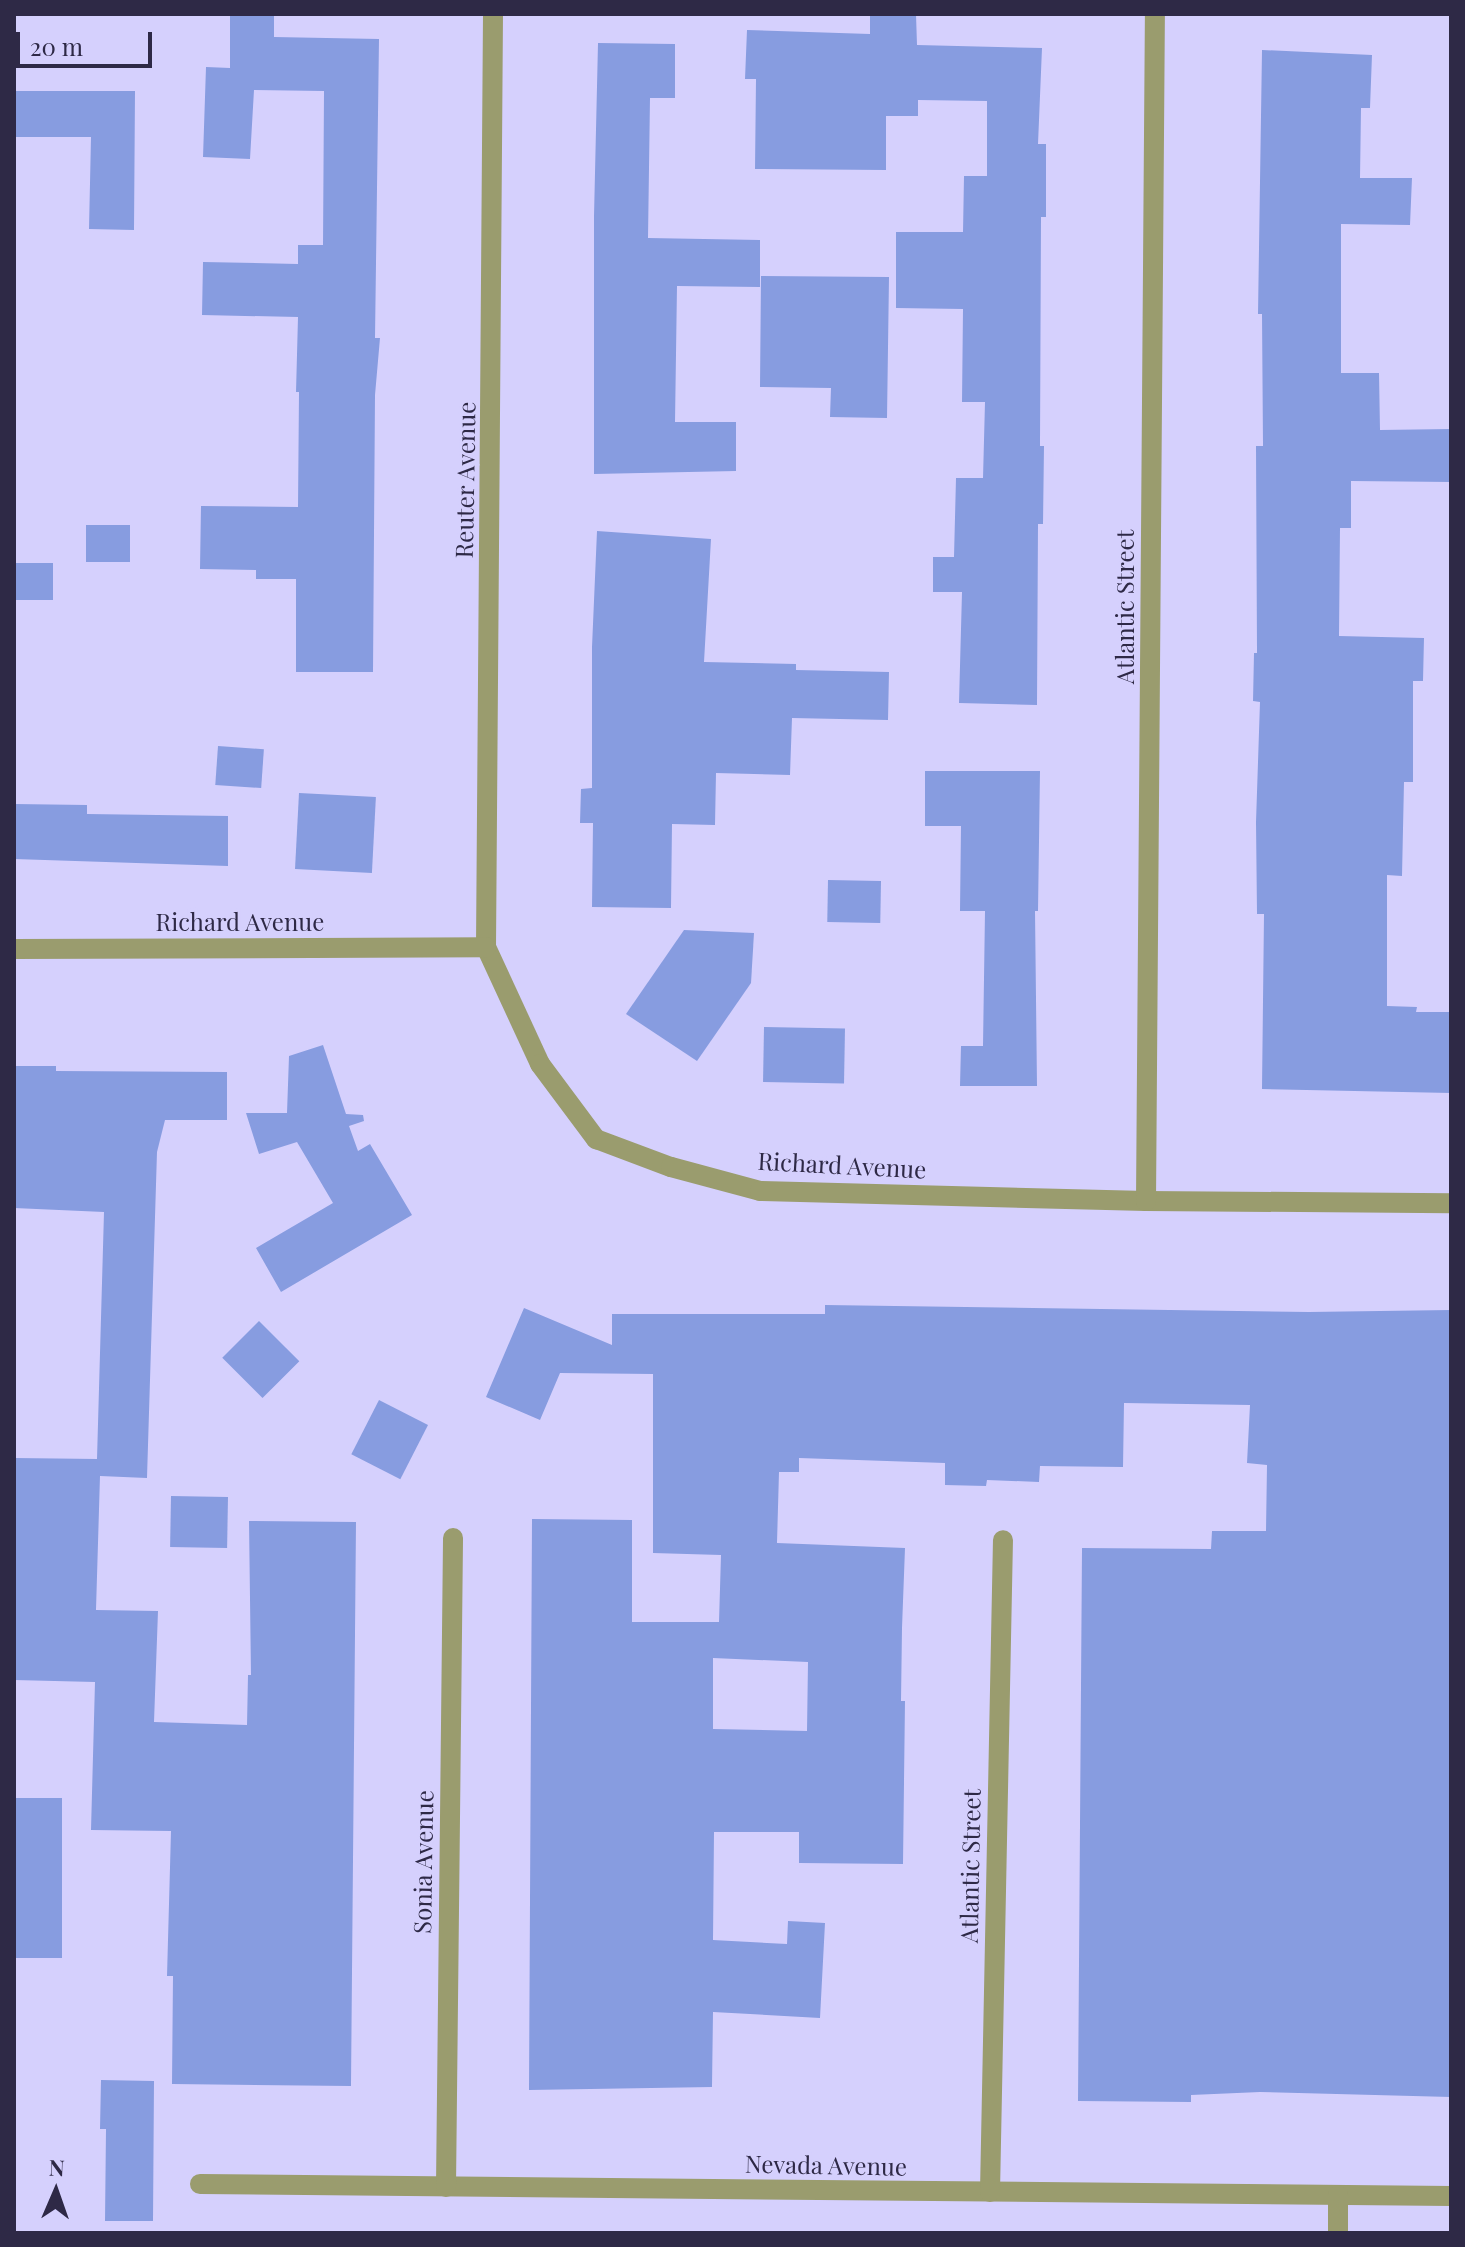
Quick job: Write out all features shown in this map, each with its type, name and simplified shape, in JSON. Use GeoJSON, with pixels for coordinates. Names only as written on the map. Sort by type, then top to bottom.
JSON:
{"type":"FeatureCollection","features":[{"type":"Feature","properties":{"kind":"street","name":"Reuter Avenue"},"geometry":{"type":"LineString","coordinates":[[486,947],[493,14]]}},
{"type":"Feature","properties":{"kind":"street","name":"Atlantic Street"},"geometry":{"type":"LineString","coordinates":[[1146,1201],[1155,14]]}},
{"type":"Feature","properties":{"kind":"street","name":"Richard Avenue"},"geometry":{"type":"LineString","coordinates":[[14,949],[486,947],[540,1064],[596,1139],[671,1167],[760,1191],[1146,1201],[1451,1203]]}},
{"type":"Feature","properties":{"kind":"street","name":"Sonia Avenue"},"geometry":{"type":"LineString","coordinates":[[446,2187],[453,1538]]}},
{"type":"Feature","properties":{"kind":"street","name":"Atlantic Street"},"geometry":{"type":"LineString","coordinates":[[990,2192],[1003,1540]]}},
{"type":"Feature","properties":{"kind":"street","name":"Nevada Avenue"},"geometry":{"type":"LineString","coordinates":[[200,2184],[1451,2196]]}},
{"type":"Feature","properties":{"kind":"street"},"geometry":{"type":"LineString","coordinates":[[1338,2195],[1338,2233]]}},
{"type":"Feature","properties":{"kind":"building"},"geometry":{"type":"Polygon","coordinates":[[[230,14],[274,14],[274,37],[379,39],[375,338],[380,338],[375,395],[373,672],[296,672],[296,579],[256,579],[256,570],[200,569],[201,506],[298,507],[298,317],[202,315],[203,262],[298,264],[298,245],[323,245],[324,91],[254,90],[250,159],[203,157],[206,67],[230,68],[230,14]]]}},
{"type":"Feature","properties":{"kind":"building"},"geometry":{"type":"Polygon","coordinates":[[[870,14],[916,14],[917,45],[1042,48],[1038,144],[1046,144],[1046,217],[1041,217],[1040,446],[1044,446],[1043,524],[1038,524],[1037,705],[959,703],[962,592],[933,592],[933,557],[954,557],[956,478],[983,478],[985,402],[962,402],[963,309],[896,308],[896,232],[963,232],[964,176],[987,176],[987,101],[918,100],[918,116],[886,116],[886,170],[755,169],[756,79],[745,79],[747,30],[870,34],[870,14]]]}},
{"type":"Feature","properties":{"kind":"building"},"geometry":{"type":"Polygon","coordinates":[[[598,43],[675,44],[675,98],[650,98],[648,238],[760,240],[760,287],[677,286],[675,422],[736,422],[736,471],[594,474],[598,43]]]}},
{"type":"Feature","properties":{"kind":"building"},"geometry":{"type":"Polygon","coordinates":[[[1262,50],[1372,55],[1370,108],[1361,108],[1360,178],[1412,178],[1410,225],[1341,224],[1341,373],[1379,373],[1380,430],[1451,429],[1451,482],[1351,481],[1351,528],[1340,528],[1339,636],[1424,638],[1423,681],[1413,681],[1413,782],[1404,782],[1402,876],[1387,875],[1387,1006],[1417,1007],[1416,1012],[1451,1012],[1451,1093],[1262,1089],[1264,914],[1257,914],[1256,822],[1260,702],[1253,701],[1254,653],[1257,653],[1256,446],[1263,446],[1262,314],[1258,314],[1262,50]]]}},
{"type":"Feature","properties":{"kind":"building"},"geometry":{"type":"Polygon","coordinates":[[[14,91],[135,91],[134,230],[89,229],[91,137],[14,137],[14,91]]]}},
{"type":"Feature","properties":{"kind":"building"},"geometry":{"type":"Polygon","coordinates":[[[761,276],[889,277],[887,418],[830,417],[831,388],[760,387],[761,276]]]}},
{"type":"Feature","properties":{"kind":"building"},"geometry":{"type":"Polygon","coordinates":[[[86,525],[130,525],[130,562],[86,562],[86,525]]]}},
{"type":"Feature","properties":{"kind":"building"},"geometry":{"type":"Polygon","coordinates":[[[597,531],[711,539],[704,662],[796,664],[796,670],[889,672],[888,720],[792,718],[790,775],[716,773],[715,825],[672,824],[671,908],[592,907],[593,823],[580,823],[581,789],[592,788],[592,647],[597,531]]]}},
{"type":"Feature","properties":{"kind":"building"},"geometry":{"type":"Polygon","coordinates":[[[14,563],[53,563],[53,600],[14,600],[14,563]]]}},
{"type":"Feature","properties":{"kind":"building"},"geometry":{"type":"Polygon","coordinates":[[[218,746],[264,749],[261,788],[215,785],[218,746]]]}},
{"type":"Feature","properties":{"kind":"building"},"geometry":{"type":"Polygon","coordinates":[[[925,771],[1040,771],[1038,911],[1035,911],[1037,1086],[960,1086],[961,1046],[983,1046],[985,911],[960,911],[961,826],[925,826],[925,771]]]}},
{"type":"Feature","properties":{"kind":"building"},"geometry":{"type":"Polygon","coordinates":[[[299,793],[376,797],[372,873],[295,869],[299,793]]]}},
{"type":"Feature","properties":{"kind":"building"},"geometry":{"type":"Polygon","coordinates":[[[14,804],[87,805],[87,814],[228,816],[228,866],[14,859],[14,804]]]}},
{"type":"Feature","properties":{"kind":"building"},"geometry":{"type":"Polygon","coordinates":[[[828,880],[881,881],[880,923],[827,922],[828,880]]]}},
{"type":"Feature","properties":{"kind":"building"},"geometry":{"type":"Polygon","coordinates":[[[684,930],[754,933],[751,983],[697,1061],[626,1014],[684,930]]]}},
{"type":"Feature","properties":{"kind":"building"},"geometry":{"type":"Polygon","coordinates":[[[764,1027],[845,1028],[844,1083],[763,1082],[764,1027]]]}},
{"type":"Feature","properties":{"kind":"building"},"geometry":{"type":"Polygon","coordinates":[[[323,1045],[346,1114],[363,1115],[364,1121],[349,1126],[358,1151],[370,1144],[412,1215],[281,1292],[256,1248],[333,1203],[297,1142],[259,1154],[246,1113],[287,1113],[289,1056],[323,1045]]]}},
{"type":"Feature","properties":{"kind":"building"},"geometry":{"type":"Polygon","coordinates":[[[14,1066],[56,1066],[56,1071],[227,1072],[227,1120],[165,1120],[157,1152],[147,1478],[100,1476],[96,1610],[158,1611],[154,1722],[247,1725],[248,1675],[251,1675],[249,1521],[356,1522],[351,2086],[172,2084],[173,1976],[167,1976],[171,1831],[91,1830],[95,1682],[14,1680],[14,1458],[97,1459],[104,1212],[14,1208],[14,1066]]]}},
{"type":"Feature","properties":{"kind":"building"},"geometry":{"type":"Polygon","coordinates":[[[825,1305],[1309,1312],[1451,1310],[1451,2097],[1260,2092],[1191,2095],[1191,2102],[1078,2101],[1082,1548],[1211,1549],[1212,1531],[1266,1531],[1267,1465],[1247,1463],[1250,1405],[1124,1403],[1123,1467],[1040,1466],[1039,1482],[987,1480],[986,1486],[945,1485],[945,1463],[799,1458],[799,1472],[779,1472],[777,1543],[905,1548],[901,1701],[905,1701],[903,1864],[799,1863],[799,1832],[714,1832],[713,1940],[787,1944],[788,1921],[825,1923],[820,2018],[713,2012],[712,2087],[529,2090],[532,1519],[632,1520],[632,1622],[719,1622],[721,1555],[653,1553],[653,1374],[560,1373],[540,1420],[486,1397],[524,1308],[612,1345],[612,1314],[825,1314],[825,1305]],[[713,1658],[713,1729],[807,1731],[808,1662],[713,1658]]]}},
{"type":"Feature","properties":{"kind":"building"},"geometry":{"type":"Polygon","coordinates":[[[259,1321],[299,1361],[263,1398],[222,1358],[259,1321]]]}},
{"type":"Feature","properties":{"kind":"building"},"geometry":{"type":"Polygon","coordinates":[[[379,1400],[428,1425],[400,1479],[351,1454],[379,1400]]]}},
{"type":"Feature","properties":{"kind":"building"},"geometry":{"type":"Polygon","coordinates":[[[171,1496],[228,1497],[227,1548],[170,1547],[171,1496]]]}},
{"type":"Feature","properties":{"kind":"building"},"geometry":{"type":"Polygon","coordinates":[[[14,1798],[62,1798],[62,1958],[14,1958],[14,1798]]]}},
{"type":"Feature","properties":{"kind":"building"},"geometry":{"type":"Polygon","coordinates":[[[101,2080],[154,2081],[153,2221],[105,2221],[106,2129],[100,2129],[101,2080]]]}}]}
